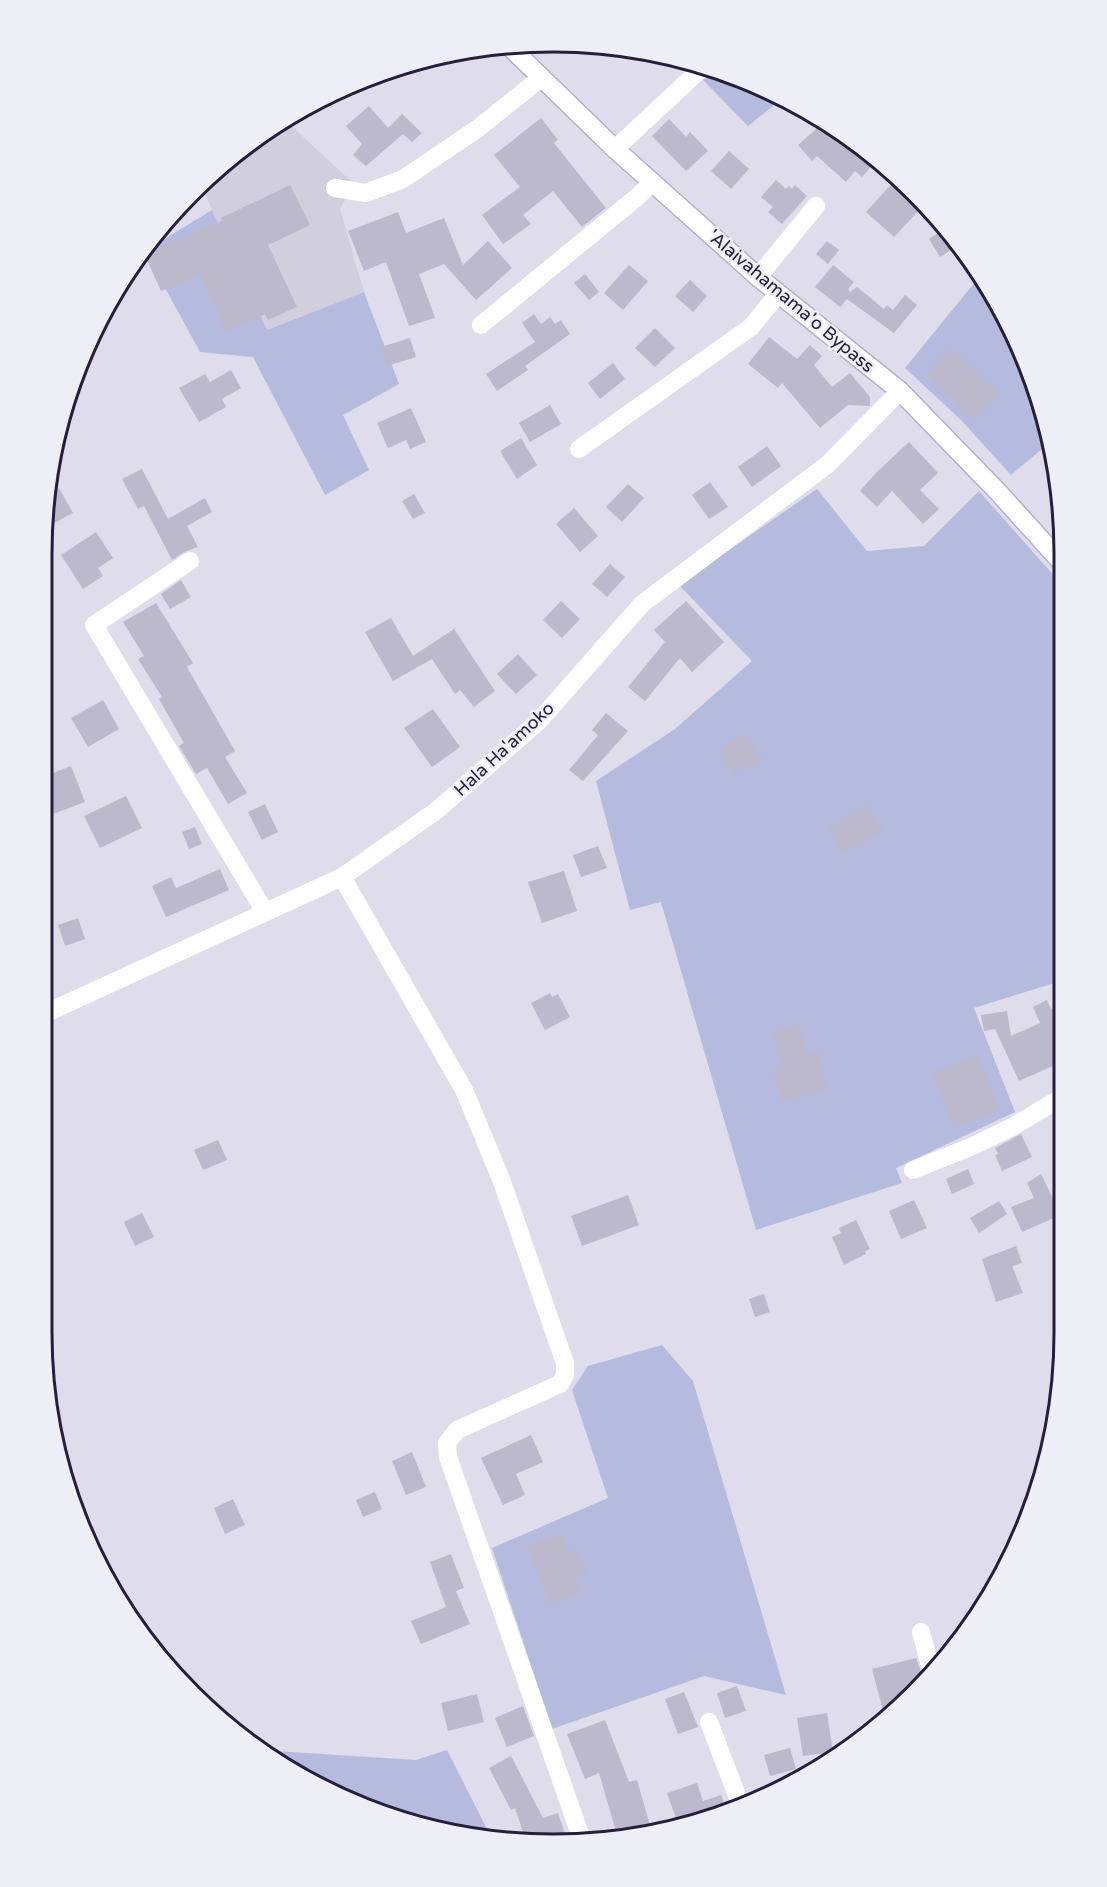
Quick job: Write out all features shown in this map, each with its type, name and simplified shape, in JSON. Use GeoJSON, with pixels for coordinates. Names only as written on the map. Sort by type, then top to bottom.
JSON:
{"type":"FeatureCollection","features":[{"type":"Feature","properties":{"kind":"street","name":"'Alaivahamama'o Bypass"},"geometry":{"type":"LineString","coordinates":[[517,54],[615,149],[758,278],[900,391],[999,493],[1054,554]]}},
{"type":"Feature","properties":{"kind":"street"},"geometry":{"type":"LineString","coordinates":[[615,149],[696,74]]}},
{"type":"Feature","properties":{"kind":"street"},"geometry":{"type":"LineString","coordinates":[[335,188],[366,193],[403,179],[477,129],[541,78]]}},
{"type":"Feature","properties":{"kind":"street"},"geometry":{"type":"LineString","coordinates":[[481,325],[652,183]]}},
{"type":"Feature","properties":{"kind":"street"},"geometry":{"type":"LineString","coordinates":[[758,278],[816,206]]}},
{"type":"Feature","properties":{"kind":"street"},"geometry":{"type":"LineString","coordinates":[[579,449],[751,327],[778,294]]}},
{"type":"Feature","properties":{"kind":"street","name":"Hala Ha'amoko"},"geometry":{"type":"LineString","coordinates":[[52,1010],[342,877],[436,811],[538,722],[642,604],[828,465],[900,391]]}},
{"type":"Feature","properties":{"kind":"street"},"geometry":{"type":"LineString","coordinates":[[190,561],[94,625],[265,912]]}},
{"type":"Feature","properties":{"kind":"street"},"geometry":{"type":"LineString","coordinates":[[342,877],[464,1090],[501,1179],[565,1363],[565,1376],[560,1384],[457,1430],[447,1443],[448,1457],[580,1833]]}},
{"type":"Feature","properties":{"kind":"street"},"geometry":{"type":"LineString","coordinates":[[913,1170],[973,1146],[1012,1127],[1054,1102]]}},
{"type":"Feature","properties":{"kind":"street"},"geometry":{"type":"LineString","coordinates":[[921,1632],[930,1664]]}},
{"type":"Feature","properties":{"kind":"street"},"geometry":{"type":"LineString","coordinates":[[708,1722],[738,1799]]}},
{"type":"Feature","properties":{"kind":"shaded area"},"geometry":{"type":"Polygon","coordinates":[[[709,77],[715,79],[775,104],[748,126],[703,80],[709,77]]]}},
{"type":"Feature","properties":{"kind":"shaded area"},"geometry":{"type":"Polygon","coordinates":[[[292,127],[354,184],[340,209],[364,292],[266,330],[205,194],[249,156],[292,127]]]}},
{"type":"Feature","properties":{"kind":"shaded area"},"geometry":{"type":"Polygon","coordinates":[[[212,210],[267,330],[364,292],[399,384],[343,415],[369,470],[325,495],[253,357],[200,352],[149,258],[164,240],[212,210]]]}},
{"type":"Feature","properties":{"kind":"shaded area"},"geometry":{"type":"Polygon","coordinates":[[[975,283],[1003,332],[1016,362],[1028,392],[1043,448],[1011,475],[961,420],[905,368],[975,283]]]}},
{"type":"Feature","properties":{"kind":"shaded area"},"geometry":{"type":"Polygon","coordinates":[[[817,489],[867,551],[924,546],[979,491],[1054,576],[1054,983],[974,1008],[1015,1112],[896,1168],[902,1183],[756,1230],[661,902],[630,910],[596,781],[675,729],[752,661],[679,585],[817,489]]]}},
{"type":"Feature","properties":{"kind":"shaded area"},"geometry":{"type":"Polygon","coordinates":[[[662,1345],[693,1381],[786,1695],[704,1676],[552,1729],[492,1548],[608,1498],[572,1390],[588,1366],[662,1345]]]}},
{"type":"Feature","properties":{"kind":"shaded area"},"geometry":{"type":"Polygon","coordinates":[[[447,1750],[487,1830],[456,1825],[392,1808],[332,1783],[277,1751],[416,1760],[447,1750]]]}},
{"type":"Feature","properties":{"kind":"building"},"geometry":{"type":"Polygon","coordinates":[[[369,106],[388,128],[402,114],[422,133],[412,142],[403,134],[366,166],[353,155],[362,144],[346,126],[369,106]]]}},
{"type":"Feature","properties":{"kind":"building"},"geometry":{"type":"Polygon","coordinates":[[[541,118],[558,140],[554,143],[606,208],[582,227],[553,191],[523,215],[531,224],[503,244],[482,215],[520,187],[494,155],[541,118]]]}},
{"type":"Feature","properties":{"kind":"building"},"geometry":{"type":"Polygon","coordinates":[[[669,119],[686,137],[690,132],[708,151],[686,171],[652,136],[669,119]]]}},
{"type":"Feature","properties":{"kind":"building"},"geometry":{"type":"Polygon","coordinates":[[[817,128],[871,167],[862,177],[855,171],[846,182],[817,156],[812,161],[798,145],[817,128]]]}},
{"type":"Feature","properties":{"kind":"building"},"geometry":{"type":"Polygon","coordinates":[[[729,151],[749,169],[731,189],[711,171],[729,151]]]}},
{"type":"Feature","properties":{"kind":"building"},"geometry":{"type":"Polygon","coordinates":[[[776,180],[786,189],[789,186],[792,189],[795,185],[807,196],[782,224],[768,212],[773,207],[761,197],[776,180]]]}},
{"type":"Feature","properties":{"kind":"building"},"geometry":{"type":"Polygon","coordinates":[[[891,184],[919,211],[894,237],[866,212],[891,184]]]}},
{"type":"Feature","properties":{"kind":"building"},"geometry":{"type":"Polygon","coordinates":[[[290,185],[310,225],[268,245],[297,307],[268,320],[265,314],[226,332],[200,275],[161,291],[147,261],[157,248],[222,221],[221,218],[290,185]]]}},
{"type":"Feature","properties":{"kind":"building"},"geometry":{"type":"Polygon","coordinates":[[[398,212],[406,233],[444,218],[463,265],[488,241],[512,268],[476,300],[444,264],[419,274],[435,318],[409,326],[386,262],[364,271],[348,231],[398,212]]]}},
{"type":"Feature","properties":{"kind":"building"},"geometry":{"type":"Polygon","coordinates":[[[938,233],[951,250],[940,257],[929,239],[938,233]]]}},
{"type":"Feature","properties":{"kind":"building"},"geometry":{"type":"Polygon","coordinates":[[[827,241],[839,250],[828,264],[816,254],[827,241]]]}},
{"type":"Feature","properties":{"kind":"building"},"geometry":{"type":"Polygon","coordinates":[[[629,265],[648,281],[623,310],[604,293],[629,265]]]}},
{"type":"Feature","properties":{"kind":"building"},"geometry":{"type":"Polygon","coordinates":[[[833,265],[854,282],[848,289],[850,292],[857,287],[884,309],[887,305],[893,310],[905,295],[917,305],[894,333],[847,299],[840,307],[815,287],[833,265]]]}},
{"type":"Feature","properties":{"kind":"building"},"geometry":{"type":"Polygon","coordinates":[[[585,274],[599,292],[589,300],[574,283],[585,274]]]}},
{"type":"Feature","properties":{"kind":"building"},"geometry":{"type":"Polygon","coordinates":[[[690,280],[707,296],[693,312],[675,296],[690,280]]]}},
{"type":"Feature","properties":{"kind":"building"},"geometry":{"type":"Polygon","coordinates":[[[534,314],[541,324],[550,317],[555,324],[561,320],[570,334],[525,366],[528,370],[497,391],[486,374],[535,342],[522,323],[534,314]]]}},
{"type":"Feature","properties":{"kind":"building"},"geometry":{"type":"Polygon","coordinates":[[[655,328],[675,348],[655,367],[635,348],[655,328]]]}},
{"type":"Feature","properties":{"kind":"building"},"geometry":{"type":"Polygon","coordinates":[[[769,337],[797,359],[810,345],[822,356],[814,365],[832,387],[850,373],[870,397],[870,406],[848,405],[820,428],[782,383],[778,388],[748,364],[769,337]]]}},
{"type":"Feature","properties":{"kind":"building"},"geometry":{"type":"Polygon","coordinates":[[[410,338],[416,357],[387,366],[381,347],[410,338]]]}},
{"type":"Feature","properties":{"kind":"building"},"geometry":{"type":"Polygon","coordinates":[[[951,348],[1000,395],[975,421],[926,374],[951,348]]]}},
{"type":"Feature","properties":{"kind":"building"},"geometry":{"type":"Polygon","coordinates":[[[613,363],[625,379],[600,399],[588,383],[613,363]]]}},
{"type":"Feature","properties":{"kind":"building"},"geometry":{"type":"Polygon","coordinates":[[[231,370],[241,388],[222,399],[226,407],[199,422],[179,388],[205,374],[210,382],[231,370]]]}},
{"type":"Feature","properties":{"kind":"building"},"geometry":{"type":"Polygon","coordinates":[[[550,405],[561,424],[530,442],[519,423],[550,405]]]}},
{"type":"Feature","properties":{"kind":"building"},"geometry":{"type":"Polygon","coordinates":[[[411,408],[426,442],[410,449],[406,440],[388,448],[377,423],[411,408]]]}},
{"type":"Feature","properties":{"kind":"building"},"geometry":{"type":"Polygon","coordinates":[[[521,438],[537,465],[517,479],[500,451],[521,438]]]}},
{"type":"Feature","properties":{"kind":"building"},"geometry":{"type":"Polygon","coordinates":[[[909,442],[938,473],[920,490],[939,509],[923,524],[892,491],[877,507],[860,491],[909,442]]]}},
{"type":"Feature","properties":{"kind":"building"},"geometry":{"type":"Polygon","coordinates":[[[767,446],[781,466],[752,487],[738,467],[767,446]]]}},
{"type":"Feature","properties":{"kind":"building"},"geometry":{"type":"Polygon","coordinates":[[[142,469],[168,519],[205,498],[212,512],[187,526],[198,547],[172,560],[144,506],[138,509],[122,479],[142,469]]]}},
{"type":"Feature","properties":{"kind":"building"},"geometry":{"type":"Polygon","coordinates":[[[710,482],[728,507],[709,519],[692,495],[710,482]]]}},
{"type":"Feature","properties":{"kind":"building"},"geometry":{"type":"Polygon","coordinates":[[[628,484],[644,498],[622,522],[606,507],[628,484]]]}},
{"type":"Feature","properties":{"kind":"building"},"geometry":{"type":"Polygon","coordinates":[[[59,488],[73,513],[54,523],[54,521],[57,489],[59,488]]]}},
{"type":"Feature","properties":{"kind":"building"},"geometry":{"type":"Polygon","coordinates":[[[414,494],[425,513],[413,519],[402,501],[414,494]]]}},
{"type":"Feature","properties":{"kind":"building"},"geometry":{"type":"Polygon","coordinates":[[[574,508],[598,536],[580,552],[556,524],[574,508]]]}},
{"type":"Feature","properties":{"kind":"building"},"geometry":{"type":"Polygon","coordinates":[[[96,532],[113,558],[98,568],[103,576],[83,589],[61,555],[96,532]]]}},
{"type":"Feature","properties":{"kind":"building"},"geometry":{"type":"Polygon","coordinates":[[[610,564],[625,577],[607,597],[592,584],[610,564]]]}},
{"type":"Feature","properties":{"kind":"building"},"geometry":{"type":"Polygon","coordinates":[[[181,580],[191,597],[170,609],[161,594],[181,580]]]}},
{"type":"Feature","properties":{"kind":"building"},"geometry":{"type":"Polygon","coordinates":[[[561,601],[580,619],[562,638],[543,620],[561,601]]]}},
{"type":"Feature","properties":{"kind":"building"},"geometry":{"type":"Polygon","coordinates":[[[686,601],[724,642],[692,672],[680,658],[645,701],[628,687],[665,642],[654,630],[686,601]]]}},
{"type":"Feature","properties":{"kind":"building"},"geometry":{"type":"Polygon","coordinates":[[[156,603],[193,663],[187,667],[235,751],[225,757],[247,793],[228,804],[207,768],[196,774],[179,746],[184,743],[159,699],[162,697],[138,659],[144,656],[123,622],[156,603]]]}},
{"type":"Feature","properties":{"kind":"building"},"geometry":{"type":"Polygon","coordinates":[[[391,618],[413,656],[454,629],[495,691],[474,707],[460,690],[455,694],[432,659],[393,681],[365,632],[391,618]]]}},
{"type":"Feature","properties":{"kind":"building"},"geometry":{"type":"Polygon","coordinates":[[[518,654],[537,675],[516,694],[497,674],[518,654]]]}},
{"type":"Feature","properties":{"kind":"building"},"geometry":{"type":"Polygon","coordinates":[[[103,700],[119,729],[88,747],[71,718],[103,700]]]}},
{"type":"Feature","properties":{"kind":"building"},"geometry":{"type":"Polygon","coordinates":[[[433,709],[460,747],[432,767],[404,728],[433,709]]]}},
{"type":"Feature","properties":{"kind":"building"},"geometry":{"type":"Polygon","coordinates":[[[606,713],[628,731],[583,781],[569,770],[598,735],[592,730],[606,713]]]}},
{"type":"Feature","properties":{"kind":"building"},"geometry":{"type":"Polygon","coordinates":[[[744,733],[763,760],[750,770],[746,765],[734,774],[718,752],[744,733]]]}},
{"type":"Feature","properties":{"kind":"building"},"geometry":{"type":"Polygon","coordinates":[[[71,766],[85,802],[52,815],[52,773],[71,766]]]}},
{"type":"Feature","properties":{"kind":"building"},"geometry":{"type":"Polygon","coordinates":[[[126,796],[142,828],[100,848],[84,816],[126,796]]]}},
{"type":"Feature","properties":{"kind":"building"},"geometry":{"type":"Polygon","coordinates":[[[265,804],[278,832],[262,840],[248,812],[265,804]]]}},
{"type":"Feature","properties":{"kind":"building"},"geometry":{"type":"Polygon","coordinates":[[[868,805],[883,831],[843,854],[828,828],[868,805]]]}},
{"type":"Feature","properties":{"kind":"building"},"geometry":{"type":"Polygon","coordinates":[[[195,827],[202,844],[189,849],[182,832],[195,827]]]}},
{"type":"Feature","properties":{"kind":"building"},"geometry":{"type":"Polygon","coordinates":[[[598,846],[607,868],[581,877],[573,855],[598,846]]]}},
{"type":"Feature","properties":{"kind":"building"},"geometry":{"type":"Polygon","coordinates":[[[220,869],[229,890],[166,917],[152,886],[171,877],[176,888],[220,869]]]}},
{"type":"Feature","properties":{"kind":"building"},"geometry":{"type":"Polygon","coordinates":[[[564,871],[577,911],[542,923],[528,882],[564,871]]]}},
{"type":"Feature","properties":{"kind":"building"},"geometry":{"type":"Polygon","coordinates":[[[78,918],[85,939],[65,946],[58,925],[78,918]]]}},
{"type":"Feature","properties":{"kind":"building"},"geometry":{"type":"Polygon","coordinates":[[[550,993],[552,997],[558,994],[570,1017],[545,1030],[531,1003],[550,993]]]}},
{"type":"Feature","properties":{"kind":"building"},"geometry":{"type":"Polygon","coordinates":[[[1047,1000],[1051,1009],[1054,1008],[1054,1065],[1019,1081],[995,1029],[984,1031],[981,1015],[1007,1011],[1011,1036],[1040,1023],[1033,1007],[1047,1000]]]}},
{"type":"Feature","properties":{"kind":"building"},"geometry":{"type":"Polygon","coordinates":[[[800,1025],[807,1054],[818,1051],[828,1089],[781,1101],[773,1069],[782,1067],[773,1032],[800,1025]]]}},
{"type":"Feature","properties":{"kind":"building"},"geometry":{"type":"Polygon","coordinates":[[[978,1055],[1000,1111],[954,1128],[932,1073],[978,1055]]]}},
{"type":"Feature","properties":{"kind":"building"},"geometry":{"type":"Polygon","coordinates":[[[1021,1134],[1032,1157],[1002,1171],[995,1155],[998,1154],[995,1148],[1021,1134]]]}},
{"type":"Feature","properties":{"kind":"building"},"geometry":{"type":"Polygon","coordinates":[[[218,1140],[227,1160],[203,1170],[194,1150],[218,1140]]]}},
{"type":"Feature","properties":{"kind":"building"},"geometry":{"type":"Polygon","coordinates":[[[968,1169],[974,1184],[952,1194],[946,1179],[968,1169]]]}},
{"type":"Feature","properties":{"kind":"building"},"geometry":{"type":"Polygon","coordinates":[[[1041,1174],[1054,1201],[1054,1218],[1022,1232],[1011,1207],[1034,1198],[1027,1183],[1041,1174]]]}},
{"type":"Feature","properties":{"kind":"building"},"geometry":{"type":"Polygon","coordinates":[[[628,1195],[639,1225],[582,1246],[571,1216],[628,1195]]]}},
{"type":"Feature","properties":{"kind":"building"},"geometry":{"type":"Polygon","coordinates":[[[914,1200],[927,1228],[901,1239],[889,1211],[914,1200]]]}},
{"type":"Feature","properties":{"kind":"building"},"geometry":{"type":"Polygon","coordinates":[[[999,1201],[1007,1214],[979,1233],[970,1218],[999,1201]]]}},
{"type":"Feature","properties":{"kind":"building"},"geometry":{"type":"Polygon","coordinates":[[[142,1213],[154,1237],[135,1246],[124,1222],[142,1213]]]}},
{"type":"Feature","properties":{"kind":"building"},"geometry":{"type":"Polygon","coordinates":[[[856,1220],[870,1249],[865,1251],[866,1254],[844,1265],[832,1237],[841,1233],[839,1228],[856,1220]]]}},
{"type":"Feature","properties":{"kind":"building"},"geometry":{"type":"Polygon","coordinates":[[[1016,1246],[1022,1263],[1012,1266],[1023,1293],[996,1302],[982,1259],[1016,1246]]]}},
{"type":"Feature","properties":{"kind":"building"},"geometry":{"type":"Polygon","coordinates":[[[764,1294],[770,1312],[755,1317],[749,1299],[764,1294]]]}},
{"type":"Feature","properties":{"kind":"building"},"geometry":{"type":"Polygon","coordinates":[[[531,1435],[543,1462],[516,1474],[525,1495],[503,1505],[481,1458],[531,1435]]]}},
{"type":"Feature","properties":{"kind":"building"},"geometry":{"type":"Polygon","coordinates":[[[412,1452],[426,1487],[406,1495],[392,1461],[412,1452]]]}},
{"type":"Feature","properties":{"kind":"building"},"geometry":{"type":"Polygon","coordinates":[[[375,1492],[382,1509],[363,1517],[356,1500],[375,1492]]]}},
{"type":"Feature","properties":{"kind":"building"},"geometry":{"type":"Polygon","coordinates":[[[233,1499],[245,1525],[225,1534],[214,1508],[233,1499]]]}},
{"type":"Feature","properties":{"kind":"building"},"geometry":{"type":"Polygon","coordinates":[[[562,1534],[569,1552],[577,1549],[587,1573],[575,1577],[580,1593],[550,1604],[528,1546],[562,1534]]]}},
{"type":"Feature","properties":{"kind":"building"},"geometry":{"type":"Polygon","coordinates":[[[451,1554],[464,1588],[456,1591],[470,1624],[421,1644],[411,1621],[446,1607],[430,1562],[451,1554]]]}},
{"type":"Feature","properties":{"kind":"building"},"geometry":{"type":"Polygon","coordinates":[[[916,1658],[922,1673],[883,1711],[872,1669],[916,1658]]]}},
{"type":"Feature","properties":{"kind":"building"},"geometry":{"type":"Polygon","coordinates":[[[737,1686],[746,1711],[725,1718],[717,1693],[737,1686]]]}},
{"type":"Feature","properties":{"kind":"building"},"geometry":{"type":"Polygon","coordinates":[[[684,1692],[698,1727],[678,1734],[665,1699],[684,1692]]]}},
{"type":"Feature","properties":{"kind":"building"},"geometry":{"type":"Polygon","coordinates":[[[477,1694],[484,1722],[448,1731],[441,1703],[477,1694]]]}},
{"type":"Feature","properties":{"kind":"building"},"geometry":{"type":"Polygon","coordinates":[[[523,1706],[534,1736],[507,1747],[495,1718],[523,1706]]]}},
{"type":"Feature","properties":{"kind":"building"},"geometry":{"type":"Polygon","coordinates":[[[827,1713],[833,1750],[827,1753],[803,1756],[797,1718],[827,1713]]]}},
{"type":"Feature","properties":{"kind":"building"},"geometry":{"type":"Polygon","coordinates":[[[605,1720],[629,1782],[637,1780],[650,1825],[616,1830],[599,1773],[585,1779],[567,1734],[605,1720]]]}},
{"type":"Feature","properties":{"kind":"building"},"geometry":{"type":"Polygon","coordinates":[[[790,1748],[796,1769],[770,1776],[764,1755],[790,1748]]]}},
{"type":"Feature","properties":{"kind":"building"},"geometry":{"type":"Polygon","coordinates":[[[511,1756],[543,1818],[558,1813],[565,1834],[523,1833],[515,1808],[511,1810],[489,1768],[511,1756]]]}},
{"type":"Feature","properties":{"kind":"building"},"geometry":{"type":"Polygon","coordinates":[[[697,1783],[703,1801],[721,1795],[724,1804],[676,1819],[667,1793],[697,1783]]]}}]}
